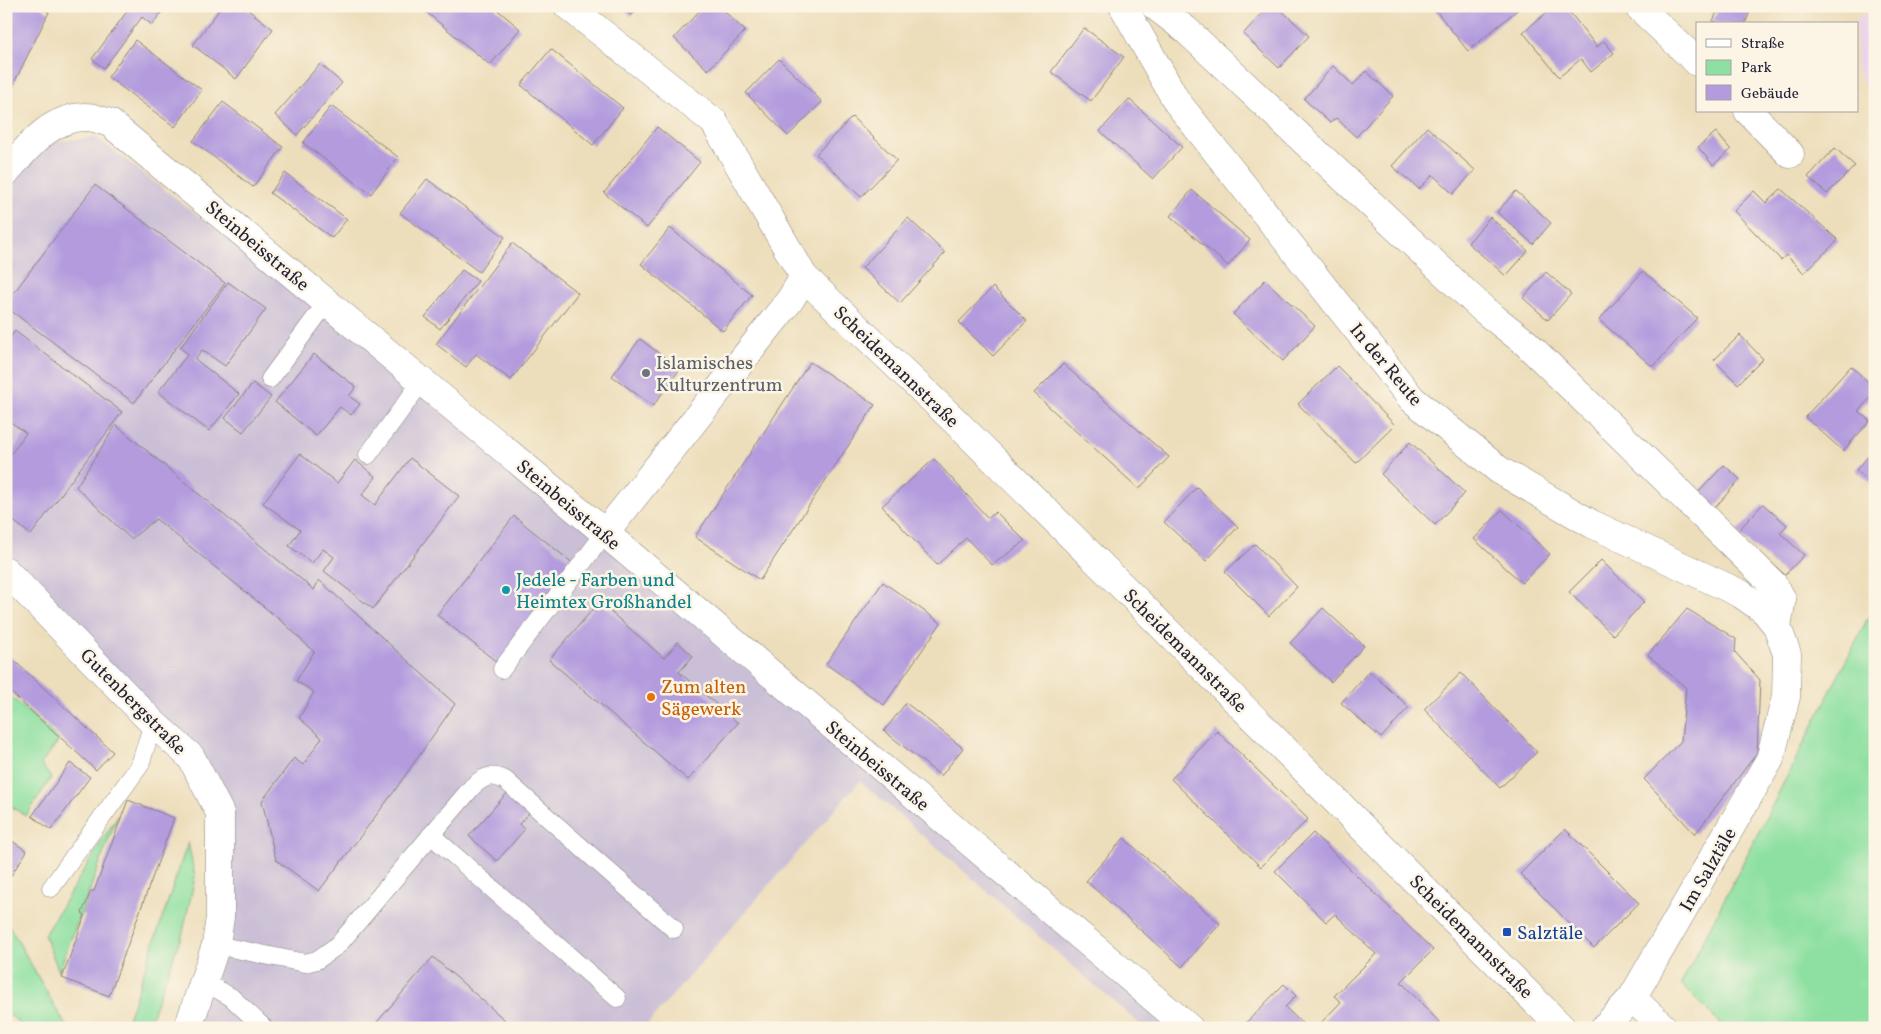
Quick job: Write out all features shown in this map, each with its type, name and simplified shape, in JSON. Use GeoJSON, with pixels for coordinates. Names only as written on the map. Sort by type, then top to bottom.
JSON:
{"type":"FeatureCollection","features":[{"type":"Feature","properties":{"kind":"street","name":"Scheidemannstraße"},"geometry":{"type":"LineString","coordinates":[[568,6],[714,122],[804,277],[956,422],[1130,594],[1562,1028]]}},
{"type":"Feature","properties":{"kind":"street","name":"In der Reute"},"geometry":{"type":"LineString","coordinates":[[1124,6],[1177,102],[1412,399],[1499,470],[1592,524],[1741,594],[1764,610],[1777,626],[1787,654],[1786,697]]}},
{"type":"Feature","properties":{"kind":"street"},"geometry":{"type":"LineString","coordinates":[[1156,6],[1186,29],[1484,310],[1526,343],[1773,584],[1782,599],[1777,626]]}},
{"type":"Feature","properties":{"kind":"street"},"geometry":{"type":"LineString","coordinates":[[1638,6],[1696,61]]}},
{"type":"Feature","properties":{"kind":"street"},"geometry":{"type":"LineString","coordinates":[[1749,112],[1790,154]]}},
{"type":"Feature","properties":{"kind":"street","name":"Steinbeisstraße"},"geometry":{"type":"LineString","coordinates":[[6,172],[39,134],[66,120],[87,117],[110,123],[605,533],[1189,1028]]}},
{"type":"Feature","properties":{"kind":"street"},"geometry":{"type":"LineString","coordinates":[[605,533],[790,300],[804,277]]}},
{"type":"Feature","properties":{"kind":"street","name":"Gutenbergstraße"},"geometry":{"type":"LineString","coordinates":[[6,571],[153,723],[190,757],[220,813],[220,917],[216,945],[188,1028]]}},
{"type":"Feature","properties":{"kind":"street","name":"Im Salztäle"},"geometry":{"type":"LineString","coordinates":[[1604,1028],[1632,998],[1770,759],[1786,697]]}},
{"type":"Feature","properties":{"kind":"street"},"geometry":{"type":"LineString","coordinates":[[1632,998],[1664,1028]]}},
{"type":"Feature","properties":{"kind":"lane"},"geometry":{"type":"LineString","coordinates":[[270,379],[327,302]]}},
{"type":"Feature","properties":{"kind":"lane"},"geometry":{"type":"LineString","coordinates":[[368,455],[422,381]]}},
{"type":"Feature","properties":{"kind":"lane"},"geometry":{"type":"LineString","coordinates":[[502,669],[605,533]]}},
{"type":"Feature","properties":{"kind":"lane"},"geometry":{"type":"LineString","coordinates":[[51,888],[140,765],[153,723]]}},
{"type":"Feature","properties":{"kind":"lane"},"geometry":{"type":"LineString","coordinates":[[216,945],[291,962],[306,963],[317,960],[338,945],[481,778],[498,776],[505,780],[674,929]]}},
{"type":"Feature","properties":{"kind":"lane"},"geometry":{"type":"LineString","coordinates":[[431,836],[617,998]]}},
{"type":"Feature","properties":{"kind":"lane"},"geometry":{"type":"LineString","coordinates":[[204,982],[231,997],[264,1028]]}},
{"type":"Feature","properties":{"kind":"shaded area"},"geometry":{"type":"Polygon","coordinates":[[[1875,6],[1875,94],[1868,90],[1858,72],[1858,22],[1855,22],[1875,6]]]}},
{"type":"Feature","properties":{"kind":"shaded area"},"geometry":{"type":"Polygon","coordinates":[[[96,137],[486,438],[1174,1028],[1144,1028],[860,781],[644,1028],[188,1028],[216,945],[220,813],[191,757],[6,582],[6,191],[48,142],[96,137]]]}},
{"type":"Feature","properties":{"kind":"green space"},"geometry":{"type":"Polygon","coordinates":[[[1875,604],[1875,1028],[1725,1028],[1681,984],[1875,604]]]}},
{"type":"Feature","properties":{"kind":"green space"},"geometry":{"type":"Polygon","coordinates":[[[6,692],[59,740],[41,764],[51,778],[26,816],[6,803],[6,692]]]}},
{"type":"Feature","properties":{"kind":"green space"},"geometry":{"type":"Polygon","coordinates":[[[118,815],[59,971],[44,935],[118,815]]]}},
{"type":"Feature","properties":{"kind":"green space"},"geometry":{"type":"Polygon","coordinates":[[[188,842],[195,877],[183,932],[147,1028],[125,1028],[188,842]]]}},
{"type":"Feature","properties":{"kind":"green space"},"geometry":{"type":"Polygon","coordinates":[[[6,920],[67,1028],[24,1028],[6,1011],[6,920]]]}},
{"type":"Feature","properties":{"kind":"building"},"geometry":{"type":"Polygon","coordinates":[[[6,6],[38,6],[49,12],[10,91],[6,89],[6,6]]]}},
{"type":"Feature","properties":{"kind":"building"},"geometry":{"type":"Polygon","coordinates":[[[131,6],[166,6],[152,25],[142,17],[104,68],[92,59],[131,6]]]}},
{"type":"Feature","properties":{"kind":"building"},"geometry":{"type":"Polygon","coordinates":[[[222,6],[243,6],[273,29],[236,79],[193,45],[222,6]]]}},
{"type":"Feature","properties":{"kind":"building"},"geometry":{"type":"Polygon","coordinates":[[[419,6],[493,6],[520,29],[490,65],[419,6]]]}},
{"type":"Feature","properties":{"kind":"building"},"geometry":{"type":"Polygon","coordinates":[[[621,6],[640,6],[631,16],[621,6]]]}},
{"type":"Feature","properties":{"kind":"building"},"geometry":{"type":"Polygon","coordinates":[[[704,6],[719,6],[745,31],[708,70],[674,38],[704,6]]]}},
{"type":"Feature","properties":{"kind":"building"},"geometry":{"type":"Polygon","coordinates":[[[1269,6],[1277,6],[1309,36],[1279,68],[1243,34],[1269,6]]]}},
{"type":"Feature","properties":{"kind":"building"},"geometry":{"type":"Polygon","coordinates":[[[1432,6],[1522,6],[1468,51],[1432,6]]]}},
{"type":"Feature","properties":{"kind":"building"},"geometry":{"type":"Polygon","coordinates":[[[1555,6],[1565,6],[1597,47],[1604,41],[1614,53],[1591,72],[1581,59],[1559,77],[1523,32],[1555,6]]]}},
{"type":"Feature","properties":{"kind":"building"},"geometry":{"type":"Polygon","coordinates":[[[1701,6],[1752,6],[1746,22],[1716,22],[1713,21],[1717,12],[1701,6]]]}},
{"type":"Feature","properties":{"kind":"building"},"geometry":{"type":"Polygon","coordinates":[[[1084,28],[1124,57],[1091,101],[1051,72],[1084,28]]]}},
{"type":"Feature","properties":{"kind":"building"},"geometry":{"type":"Polygon","coordinates":[[[135,40],[202,90],[175,127],[108,77],[135,40]]]}},
{"type":"Feature","properties":{"kind":"building"},"geometry":{"type":"Polygon","coordinates":[[[551,49],[623,108],[593,145],[521,85],[551,49]]]}},
{"type":"Feature","properties":{"kind":"building"},"geometry":{"type":"Polygon","coordinates":[[[779,59],[822,102],[788,136],[746,93],[779,59]]]}},
{"type":"Feature","properties":{"kind":"building"},"geometry":{"type":"Polygon","coordinates":[[[320,64],[342,83],[297,135],[275,115],[320,64]]]}},
{"type":"Feature","properties":{"kind":"building"},"geometry":{"type":"Polygon","coordinates":[[[1333,66],[1353,85],[1366,71],[1393,96],[1356,137],[1336,118],[1330,123],[1304,99],[1333,66]]]}},
{"type":"Feature","properties":{"kind":"building"},"geometry":{"type":"Polygon","coordinates":[[[1129,99],[1182,147],[1153,179],[1100,131],[1129,99]]]}},
{"type":"Feature","properties":{"kind":"building"},"geometry":{"type":"Polygon","coordinates":[[[223,102],[283,147],[253,187],[193,141],[223,102]]]}},
{"type":"Feature","properties":{"kind":"building"},"geometry":{"type":"Polygon","coordinates":[[[331,106],[398,157],[371,194],[303,143],[331,106]]]}},
{"type":"Feature","properties":{"kind":"building"},"geometry":{"type":"Polygon","coordinates":[[[852,117],[897,160],[861,197],[816,154],[852,117]]]}},
{"type":"Feature","properties":{"kind":"building"},"geometry":{"type":"Polygon","coordinates":[[[657,127],[700,162],[647,228],[604,193],[657,127]]]}},
{"type":"Feature","properties":{"kind":"building"},"geometry":{"type":"Polygon","coordinates":[[[1427,127],[1475,170],[1453,194],[1433,175],[1419,189],[1392,166],[1427,127]]]}},
{"type":"Feature","properties":{"kind":"building"},"geometry":{"type":"Polygon","coordinates":[[[1716,132],[1731,150],[1713,165],[1698,147],[1716,132]]]}},
{"type":"Feature","properties":{"kind":"building"},"geometry":{"type":"Polygon","coordinates":[[[1835,148],[1855,166],[1827,194],[1808,177],[1835,148]]]}},
{"type":"Feature","properties":{"kind":"building"},"geometry":{"type":"Polygon","coordinates":[[[285,173],[347,219],[332,238],[270,193],[285,173]]]}},
{"type":"Feature","properties":{"kind":"building"},"geometry":{"type":"Polygon","coordinates":[[[427,179],[505,237],[479,272],[400,213],[427,179]]]}},
{"type":"Feature","properties":{"kind":"building"},"geometry":{"type":"Polygon","coordinates":[[[95,185],[225,283],[134,403],[6,307],[6,303],[95,185]]]}},
{"type":"Feature","properties":{"kind":"building"},"geometry":{"type":"Polygon","coordinates":[[[1781,189],[1838,240],[1804,273],[1786,255],[1781,260],[1734,211],[1754,191],[1766,203],[1781,189]]]}},
{"type":"Feature","properties":{"kind":"building"},"geometry":{"type":"Polygon","coordinates":[[[1192,190],[1250,240],[1228,266],[1170,216],[1192,190]]]}},
{"type":"Feature","properties":{"kind":"building"},"geometry":{"type":"Polygon","coordinates":[[[1516,191],[1551,223],[1533,244],[1497,212],[1516,191]]]}},
{"type":"Feature","properties":{"kind":"building"},"geometry":{"type":"Polygon","coordinates":[[[1490,217],[1528,251],[1506,276],[1468,243],[1490,217]]]}},
{"type":"Feature","properties":{"kind":"building"},"geometry":{"type":"Polygon","coordinates":[[[908,218],[945,253],[900,303],[862,268],[908,218]]]}},
{"type":"Feature","properties":{"kind":"building"},"geometry":{"type":"Polygon","coordinates":[[[670,228],[752,295],[723,331],[641,264],[670,228]]]}},
{"type":"Feature","properties":{"kind":"building"},"geometry":{"type":"Polygon","coordinates":[[[512,243],[578,293],[511,380],[476,354],[466,367],[436,344],[512,243]]]}},
{"type":"Feature","properties":{"kind":"building"},"geometry":{"type":"Polygon","coordinates":[[[462,270],[478,281],[440,329],[425,317],[462,270]]]}},
{"type":"Feature","properties":{"kind":"building"},"geometry":{"type":"Polygon","coordinates":[[[1643,271],[1697,318],[1653,367],[1599,320],[1643,271]]]}},
{"type":"Feature","properties":{"kind":"building"},"geometry":{"type":"Polygon","coordinates":[[[1546,272],[1571,294],[1548,320],[1523,298],[1546,272]]]}},
{"type":"Feature","properties":{"kind":"building"},"geometry":{"type":"Polygon","coordinates":[[[1265,280],[1315,326],[1283,361],[1233,314],[1265,280]]]}},
{"type":"Feature","properties":{"kind":"building"},"geometry":{"type":"Polygon","coordinates":[[[228,282],[266,309],[225,366],[202,350],[195,359],[239,394],[209,431],[158,392],[188,354],[180,348],[228,282]]]}},
{"type":"Feature","properties":{"kind":"building"},"geometry":{"type":"Polygon","coordinates":[[[993,287],[1027,321],[993,356],[959,322],[993,287]]]}},
{"type":"Feature","properties":{"kind":"building"},"geometry":{"type":"Polygon","coordinates":[[[15,331],[122,412],[31,535],[6,515],[6,461],[26,433],[6,419],[6,342],[15,331]]]}},
{"type":"Feature","properties":{"kind":"building"},"geometry":{"type":"Polygon","coordinates":[[[1740,335],[1763,359],[1738,384],[1714,360],[1740,335]]]}},
{"type":"Feature","properties":{"kind":"building","name":"Islamisches Kulturzentrum"},"geometry":{"type":"Polygon","coordinates":[[[640,339],[680,369],[653,406],[612,376],[640,339]]]}},
{"type":"Feature","properties":{"kind":"building"},"geometry":{"type":"Polygon","coordinates":[[[314,354],[356,387],[349,396],[360,404],[351,415],[340,407],[316,436],[275,402],[314,354]]]}},
{"type":"Feature","properties":{"kind":"building"},"geometry":{"type":"Polygon","coordinates":[[[810,362],[875,405],[760,580],[695,537],[810,362]]]}},
{"type":"Feature","properties":{"kind":"building"},"geometry":{"type":"Polygon","coordinates":[[[1063,364],[1169,457],[1139,489],[1034,393],[1063,364]]]}},
{"type":"Feature","properties":{"kind":"building"},"geometry":{"type":"Polygon","coordinates":[[[1337,366],[1395,425],[1356,463],[1298,404],[1337,366]]]}},
{"type":"Feature","properties":{"kind":"building"},"geometry":{"type":"Polygon","coordinates":[[[1851,366],[1875,388],[1875,393],[1858,411],[1870,421],[1843,451],[1805,417],[1851,366]]]}},
{"type":"Feature","properties":{"kind":"building"},"geometry":{"type":"Polygon","coordinates":[[[253,383],[271,397],[243,432],[225,418],[253,383]]]}},
{"type":"Feature","properties":{"kind":"building"},"geometry":{"type":"Polygon","coordinates":[[[116,425],[314,590],[319,580],[455,704],[393,793],[319,891],[276,860],[262,801],[294,758],[303,765],[322,738],[299,718],[314,692],[296,681],[314,652],[285,624],[156,519],[131,539],[76,487],[116,425]]]}},
{"type":"Feature","properties":{"kind":"building"},"geometry":{"type":"Polygon","coordinates":[[[1410,442],[1465,493],[1435,525],[1381,474],[1410,442]]]}},
{"type":"Feature","properties":{"kind":"building"},"geometry":{"type":"Polygon","coordinates":[[[1875,449],[1875,487],[1856,470],[1875,449]]]}},
{"type":"Feature","properties":{"kind":"building"},"geometry":{"type":"Polygon","coordinates":[[[300,454],[337,483],[355,460],[376,477],[362,495],[375,505],[410,458],[459,496],[373,609],[324,571],[334,557],[323,549],[312,563],[289,546],[300,530],[263,503],[300,454]]]}},
{"type":"Feature","properties":{"kind":"building"},"geometry":{"type":"Polygon","coordinates":[[[934,459],[988,518],[996,512],[1025,541],[992,565],[966,538],[937,565],[882,506],[934,459]]]}},
{"type":"Feature","properties":{"kind":"building"},"geometry":{"type":"Polygon","coordinates":[[[1724,465],[1740,479],[1712,511],[1695,496],[1724,465]]]}},
{"type":"Feature","properties":{"kind":"building"},"geometry":{"type":"Polygon","coordinates":[[[1197,487],[1238,527],[1206,561],[1164,522],[1197,487]]]}},
{"type":"Feature","properties":{"kind":"building"},"geometry":{"type":"Polygon","coordinates":[[[1763,504],[1787,525],[1780,533],[1804,555],[1785,575],[1737,532],[1763,504]]]}},
{"type":"Feature","properties":{"kind":"building"},"geometry":{"type":"Polygon","coordinates":[[[1502,510],[1550,554],[1522,583],[1474,539],[1502,510]]]}},
{"type":"Feature","properties":{"kind":"building","name":"Jedele - Farben und Heimtex Großhandel"},"geometry":{"type":"Polygon","coordinates":[[[514,516],[575,565],[498,663],[437,615],[514,516]]]}},
{"type":"Feature","properties":{"kind":"building"},"geometry":{"type":"Polygon","coordinates":[[[1255,544],[1297,587],[1269,616],[1225,572],[1255,544]]]}},
{"type":"Feature","properties":{"kind":"building"},"geometry":{"type":"Polygon","coordinates":[[[1601,560],[1644,602],[1613,635],[1569,592],[1601,560]]]}},
{"type":"Feature","properties":{"kind":"building"},"geometry":{"type":"Polygon","coordinates":[[[883,582],[941,623],[884,705],[826,664],[883,582]]]}},
{"type":"Feature","properties":{"kind":"building","name":"Zum alten Sägewerk"},"geometry":{"type":"Polygon","coordinates":[[[599,602],[664,658],[678,642],[693,656],[679,672],[738,723],[688,780],[549,660],[599,602]]]}},
{"type":"Feature","properties":{"kind":"building"},"geometry":{"type":"Polygon","coordinates":[[[1323,608],[1364,646],[1331,682],[1290,643],[1323,608]]]}},
{"type":"Feature","properties":{"kind":"building"},"geometry":{"type":"Polygon","coordinates":[[[1687,609],[1736,639],[1735,652],[1760,680],[1757,753],[1695,834],[1644,779],[1681,741],[1686,688],[1648,655],[1687,609]]]}},
{"type":"Feature","properties":{"kind":"building"},"geometry":{"type":"Polygon","coordinates":[[[6,653],[113,752],[96,770],[6,688],[6,653]]]}},
{"type":"Feature","properties":{"kind":"building"},"geometry":{"type":"Polygon","coordinates":[[[1369,671],[1409,707],[1381,738],[1341,703],[1369,671]]]}},
{"type":"Feature","properties":{"kind":"building"},"geometry":{"type":"Polygon","coordinates":[[[1461,673],[1537,752],[1500,788],[1424,709],[1461,673]]]}},
{"type":"Feature","properties":{"kind":"building"},"geometry":{"type":"Polygon","coordinates":[[[906,703],[963,748],[941,776],[884,731],[906,703]]]}},
{"type":"Feature","properties":{"kind":"building"},"geometry":{"type":"Polygon","coordinates":[[[1217,731],[1308,819],[1261,867],[1171,779],[1217,731]]]}},
{"type":"Feature","properties":{"kind":"building"},"geometry":{"type":"Polygon","coordinates":[[[70,763],[90,777],[51,830],[32,816],[70,763]]]}},
{"type":"Feature","properties":{"kind":"building"},"geometry":{"type":"Polygon","coordinates":[[[507,793],[529,813],[519,824],[525,829],[497,861],[469,836],[507,793]]]}},
{"type":"Feature","properties":{"kind":"building"},"geometry":{"type":"Polygon","coordinates":[[[128,800],[174,818],[109,996],[62,978],[85,915],[82,913],[91,891],[94,891],[128,800]]]}},
{"type":"Feature","properties":{"kind":"building"},"geometry":{"type":"Polygon","coordinates":[[[1565,829],[1639,903],[1594,948],[1520,874],[1565,829]]]}},
{"type":"Feature","properties":{"kind":"building"},"geometry":{"type":"Polygon","coordinates":[[[1313,833],[1433,950],[1401,982],[1445,1028],[1316,1028],[1341,1002],[1334,996],[1376,954],[1335,914],[1326,922],[1275,871],[1313,833]]]}},
{"type":"Feature","properties":{"kind":"building"},"geometry":{"type":"Polygon","coordinates":[[[6,837],[27,851],[6,883],[6,837]]]}},
{"type":"Feature","properties":{"kind":"building"},"geometry":{"type":"Polygon","coordinates":[[[1124,838],[1220,924],[1182,967],[1086,881],[1124,838]]]}},
{"type":"Feature","properties":{"kind":"building"},"geometry":{"type":"Polygon","coordinates":[[[433,957],[514,1028],[372,1028],[433,957]]]}},
{"type":"Feature","properties":{"kind":"building"},"geometry":{"type":"Polygon","coordinates":[[[1284,984],[1296,996],[1285,1007],[1307,1028],[1241,1028],[1284,984]]]}},
{"type":"Feature","properties":{"kind":"place","name":"Islamisches Kulturzentrum"},"geometry":{"type":"Point","coordinates":[646,373]}},
{"type":"Feature","properties":{"kind":"place","name":"Jedele - Farben und Heimtex Großhandel"},"geometry":{"type":"Point","coordinates":[506,590]}},
{"type":"Feature","properties":{"kind":"place","name":"Zum alten Sägewerk"},"geometry":{"type":"Point","coordinates":[651,697]}},
{"type":"Feature","properties":{"kind":"place","name":"Salztäle"},"geometry":{"type":"Point","coordinates":[1507,932]}}]}
